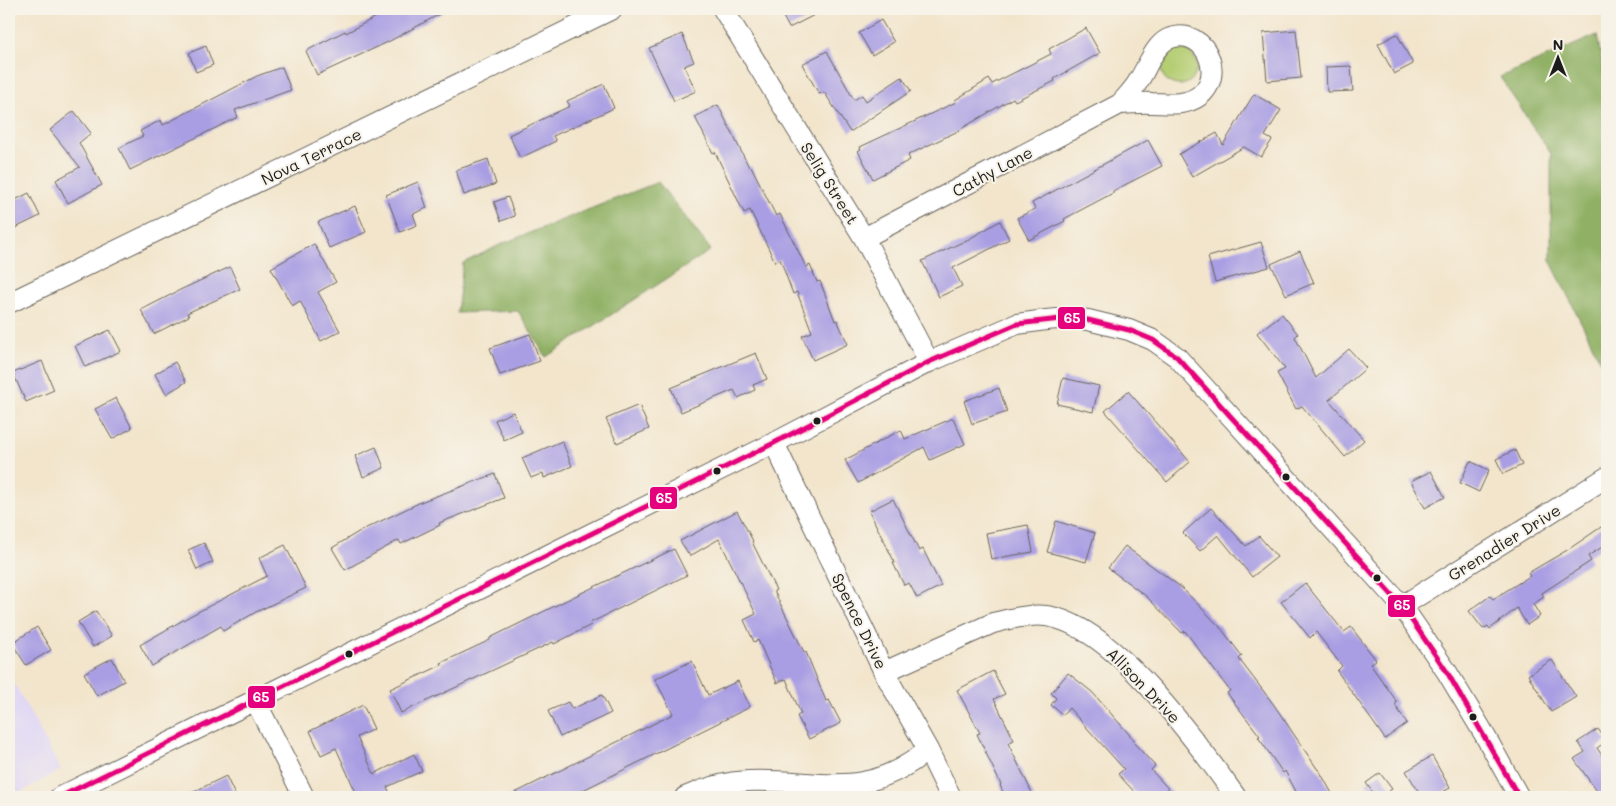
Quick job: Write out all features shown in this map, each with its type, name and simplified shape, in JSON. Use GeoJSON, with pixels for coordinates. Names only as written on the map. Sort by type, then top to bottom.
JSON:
{"type":"FeatureCollection","features":[{"type":"Feature","properties":{"kind":"street","name":"Nova Terrace"},"geometry":{"type":"LineString","coordinates":[[9,303],[612,9]]}},
{"type":"Feature","properties":{"kind":"street","name":"Selig Street"},"geometry":{"type":"LineString","coordinates":[[723,9],[864,238],[929,362]]}},
{"type":"Feature","properties":{"kind":"street","name":"Cathy Lane"},"geometry":{"type":"LineString","coordinates":[[864,238],[1120,104],[1140,80],[1160,44],[1168,39],[1188,38],[1206,50],[1210,59],[1211,75],[1206,89],[1198,96],[1186,102],[1168,104],[1120,104]]}},
{"type":"Feature","properties":{"kind":"street"},"geometry":{"type":"LineString","coordinates":[[60,797],[774,443],[929,362],[1016,324],[1046,320],[1088,320],[1129,330],[1153,340],[1177,357],[1188,369],[1402,606],[1457,689],[1519,797]]}},
{"type":"Feature","properties":{"kind":"street","name":"Spence Drive"},"geometry":{"type":"LineString","coordinates":[[774,443],[884,672],[928,750],[951,797]]}},
{"type":"Feature","properties":{"kind":"street","name":"Grenadier Drive"},"geometry":{"type":"LineString","coordinates":[[1402,606],[1607,477]]}},
{"type":"Feature","properties":{"kind":"street","name":"Allison Drive"},"geometry":{"type":"LineString","coordinates":[[884,672],[993,623],[1008,619],[1044,616],[1061,620],[1076,626],[1098,640],[1123,660],[1181,724],[1236,797]]}},
{"type":"Feature","properties":{"kind":"street"},"geometry":{"type":"LineString","coordinates":[[255,700],[304,797]]}},
{"type":"Feature","properties":{"kind":"street"},"geometry":{"type":"LineString","coordinates":[[685,797],[713,787],[746,781],[833,786],[862,783],[876,780],[902,768],[928,750]]}},
{"type":"Feature","properties":{"kind":"shaded area"},"geometry":{"type":"Polygon","coordinates":[[[9,674],[61,770],[12,797],[9,797],[9,674]]]}},
{"type":"Feature","properties":{"kind":"green space"},"geometry":{"type":"Polygon","coordinates":[[[1597,35],[1607,90],[1607,374],[1551,262],[1551,154],[1500,77],[1597,35]]]}},
{"type":"Feature","properties":{"kind":"green space"},"geometry":{"type":"Polygon","coordinates":[[[1179,49],[1192,54],[1197,67],[1192,80],[1179,85],[1166,80],[1161,67],[1166,54],[1179,49]]]}},
{"type":"Feature","properties":{"kind":"green space"},"geometry":{"type":"Polygon","coordinates":[[[658,182],[711,250],[546,357],[518,311],[457,313],[463,263],[504,243],[658,182]]]}},
{"type":"Feature","properties":{"kind":"building"},"geometry":{"type":"Polygon","coordinates":[[[391,9],[449,9],[388,42],[317,75],[306,51],[345,31],[346,33],[391,9]]]}},
{"type":"Feature","properties":{"kind":"building"},"geometry":{"type":"Polygon","coordinates":[[[779,9],[826,9],[789,28],[779,9]]]}},
{"type":"Feature","properties":{"kind":"building"},"geometry":{"type":"Polygon","coordinates":[[[881,20],[894,42],[872,55],[859,33],[881,20]]]}},
{"type":"Feature","properties":{"kind":"building"},"geometry":{"type":"Polygon","coordinates":[[[1086,28],[1100,53],[1054,79],[1055,81],[1015,101],[1013,98],[956,132],[908,155],[910,160],[873,179],[858,151],[861,149],[860,147],[956,102],[955,100],[989,79],[992,84],[1051,54],[1049,49],[1086,28]]]}},
{"type":"Feature","properties":{"kind":"building"},"geometry":{"type":"Polygon","coordinates":[[[1296,30],[1301,78],[1267,81],[1263,33],[1296,30]]]}},
{"type":"Feature","properties":{"kind":"building"},"geometry":{"type":"Polygon","coordinates":[[[682,34],[694,62],[684,66],[696,91],[674,101],[649,48],[682,34]]]}},
{"type":"Feature","properties":{"kind":"building"},"geometry":{"type":"Polygon","coordinates":[[[1397,34],[1413,64],[1394,74],[1378,44],[1397,34]]]}},
{"type":"Feature","properties":{"kind":"building"},"geometry":{"type":"Polygon","coordinates":[[[206,46],[213,65],[196,72],[189,53],[206,46]]]}},
{"type":"Feature","properties":{"kind":"building"},"geometry":{"type":"Polygon","coordinates":[[[827,51],[854,100],[862,95],[866,101],[902,77],[911,91],[850,132],[824,92],[819,94],[802,64],[827,51]]]}},
{"type":"Feature","properties":{"kind":"building"},"geometry":{"type":"Polygon","coordinates":[[[1351,66],[1353,91],[1327,92],[1326,67],[1351,66]]]}},
{"type":"Feature","properties":{"kind":"building"},"geometry":{"type":"Polygon","coordinates":[[[282,67],[291,90],[235,110],[238,117],[130,170],[119,148],[143,136],[140,131],[161,120],[163,125],[257,76],[282,67]]]}},
{"type":"Feature","properties":{"kind":"building"},"geometry":{"type":"Polygon","coordinates":[[[604,84],[614,108],[553,136],[556,141],[520,158],[509,135],[570,106],[567,101],[604,84]]]}},
{"type":"Feature","properties":{"kind":"building"},"geometry":{"type":"Polygon","coordinates":[[[1254,94],[1281,110],[1265,136],[1272,140],[1261,157],[1244,147],[1192,177],[1179,154],[1217,133],[1223,145],[1254,94]]]}},
{"type":"Feature","properties":{"kind":"building"},"geometry":{"type":"Polygon","coordinates":[[[718,105],[776,216],[780,214],[806,267],[810,265],[817,282],[820,281],[835,321],[837,320],[848,344],[813,360],[802,336],[812,332],[797,292],[793,294],[780,259],[775,262],[750,210],[744,213],[715,152],[713,153],[695,117],[718,105]]]}},
{"type":"Feature","properties":{"kind":"building"},"geometry":{"type":"Polygon","coordinates":[[[74,111],[91,133],[79,143],[102,185],[68,203],[56,180],[80,167],[50,130],[74,111]]]}},
{"type":"Feature","properties":{"kind":"building"},"geometry":{"type":"Polygon","coordinates":[[[1148,140],[1162,166],[1113,191],[1113,193],[1064,219],[1065,221],[1029,240],[1017,218],[1035,209],[1032,203],[1148,140]]]}},
{"type":"Feature","properties":{"kind":"building"},"geometry":{"type":"Polygon","coordinates":[[[488,159],[496,184],[464,195],[456,170],[488,159]]]}},
{"type":"Feature","properties":{"kind":"building"},"geometry":{"type":"Polygon","coordinates":[[[418,182],[427,208],[413,214],[417,225],[400,232],[386,195],[418,182]]]}},
{"type":"Feature","properties":{"kind":"building"},"geometry":{"type":"Polygon","coordinates":[[[29,193],[40,216],[9,231],[9,203],[29,193]]]}},
{"type":"Feature","properties":{"kind":"building"},"geometry":{"type":"Polygon","coordinates":[[[508,197],[515,216],[501,221],[494,202],[508,197]]]}},
{"type":"Feature","properties":{"kind":"building"},"geometry":{"type":"Polygon","coordinates":[[[355,206],[366,232],[329,248],[318,222],[355,206]]]}},
{"type":"Feature","properties":{"kind":"building"},"geometry":{"type":"Polygon","coordinates":[[[1000,221],[1009,239],[953,268],[962,286],[939,297],[922,261],[969,239],[1000,221]]]}},
{"type":"Feature","properties":{"kind":"building"},"geometry":{"type":"Polygon","coordinates":[[[1261,242],[1269,267],[1215,282],[1208,257],[1261,242]]]}},
{"type":"Feature","properties":{"kind":"building"},"geometry":{"type":"Polygon","coordinates":[[[314,244],[336,282],[318,292],[340,331],[321,341],[300,301],[292,306],[271,268],[314,244]]]}},
{"type":"Feature","properties":{"kind":"building"},"geometry":{"type":"Polygon","coordinates":[[[1300,251],[1314,283],[1286,295],[1271,264],[1300,251]]]}},
{"type":"Feature","properties":{"kind":"building"},"geometry":{"type":"Polygon","coordinates":[[[230,267],[240,289],[187,313],[189,316],[154,334],[141,310],[230,267]]]}},
{"type":"Feature","properties":{"kind":"building"},"geometry":{"type":"Polygon","coordinates":[[[1282,314],[1298,334],[1295,337],[1316,378],[1349,349],[1366,368],[1329,400],[1364,440],[1345,457],[1302,406],[1296,409],[1277,373],[1285,369],[1257,333],[1282,314]]]}},
{"type":"Feature","properties":{"kind":"building"},"geometry":{"type":"Polygon","coordinates":[[[110,330],[121,351],[85,367],[75,346],[110,330]]]}},
{"type":"Feature","properties":{"kind":"building"},"geometry":{"type":"Polygon","coordinates":[[[530,334],[540,361],[500,375],[490,348],[530,334]]]}},
{"type":"Feature","properties":{"kind":"building"},"geometry":{"type":"Polygon","coordinates":[[[756,353],[767,379],[753,385],[755,390],[738,398],[734,390],[681,412],[671,388],[756,353]]]}},
{"type":"Feature","properties":{"kind":"building"},"geometry":{"type":"Polygon","coordinates":[[[42,361],[54,390],[26,402],[13,373],[42,361]]]}},
{"type":"Feature","properties":{"kind":"building"},"geometry":{"type":"Polygon","coordinates":[[[175,362],[186,382],[166,394],[155,374],[175,362]]]}},
{"type":"Feature","properties":{"kind":"building"},"geometry":{"type":"Polygon","coordinates":[[[1063,378],[1099,386],[1093,412],[1057,404],[1063,378]]]}},
{"type":"Feature","properties":{"kind":"building"},"geometry":{"type":"Polygon","coordinates":[[[999,388],[1007,412],[972,424],[964,401],[999,388]]]}},
{"type":"Feature","properties":{"kind":"building"},"geometry":{"type":"Polygon","coordinates":[[[1128,391],[1190,462],[1167,482],[1105,411],[1128,391]]]}},
{"type":"Feature","properties":{"kind":"building"},"geometry":{"type":"Polygon","coordinates":[[[116,398],[132,428],[112,439],[95,409],[116,398]]]}},
{"type":"Feature","properties":{"kind":"building"},"geometry":{"type":"Polygon","coordinates":[[[639,405],[649,429],[617,443],[606,419],[639,405]]]}},
{"type":"Feature","properties":{"kind":"building"},"geometry":{"type":"Polygon","coordinates":[[[513,412],[522,432],[504,440],[495,420],[513,412]]]}},
{"type":"Feature","properties":{"kind":"building"},"geometry":{"type":"Polygon","coordinates":[[[953,418],[965,444],[930,460],[924,447],[858,483],[845,460],[901,430],[905,439],[953,418]]]}},
{"type":"Feature","properties":{"kind":"building"},"geometry":{"type":"Polygon","coordinates":[[[562,441],[572,466],[544,478],[543,473],[531,478],[522,458],[562,441]]]}},
{"type":"Feature","properties":{"kind":"building"},"geometry":{"type":"Polygon","coordinates":[[[376,447],[384,468],[363,477],[355,456],[376,447]]]}},
{"type":"Feature","properties":{"kind":"building"},"geometry":{"type":"Polygon","coordinates":[[[1515,450],[1522,465],[1503,474],[1496,459],[1515,450]]]}},
{"type":"Feature","properties":{"kind":"building"},"geometry":{"type":"Polygon","coordinates":[[[1470,461],[1489,470],[1479,492],[1460,483],[1470,461]]]}},
{"type":"Feature","properties":{"kind":"building"},"geometry":{"type":"Polygon","coordinates":[[[1431,471],[1445,497],[1425,508],[1411,481],[1431,471]]]}},
{"type":"Feature","properties":{"kind":"building"},"geometry":{"type":"Polygon","coordinates":[[[495,474],[504,498],[439,523],[440,525],[401,544],[399,540],[345,570],[332,548],[360,531],[423,501],[495,474]]]}},
{"type":"Feature","properties":{"kind":"building"},"geometry":{"type":"Polygon","coordinates":[[[893,499],[919,551],[923,549],[941,586],[917,598],[909,583],[904,585],[869,511],[893,499]]]}},
{"type":"Feature","properties":{"kind":"building"},"geometry":{"type":"Polygon","coordinates":[[[1211,508],[1246,546],[1259,536],[1277,557],[1252,577],[1218,535],[1200,551],[1183,533],[1211,508]]]}},
{"type":"Feature","properties":{"kind":"building"},"geometry":{"type":"Polygon","coordinates":[[[737,511],[776,590],[774,591],[804,652],[806,652],[826,701],[829,700],[841,723],[809,739],[797,716],[801,714],[786,679],[777,683],[758,640],[754,642],[744,620],[756,614],[719,539],[690,556],[680,541],[737,511]]]}},
{"type":"Feature","properties":{"kind":"building"},"geometry":{"type":"Polygon","coordinates":[[[1056,521],[1095,533],[1086,562],[1047,552],[1056,521]]]}},
{"type":"Feature","properties":{"kind":"building"},"geometry":{"type":"Polygon","coordinates":[[[1607,523],[1607,544],[1588,556],[1591,561],[1542,593],[1544,597],[1533,604],[1540,616],[1527,625],[1517,608],[1490,629],[1488,626],[1483,629],[1469,611],[1490,596],[1493,599],[1530,576],[1528,573],[1569,549],[1607,523]]]}},
{"type":"Feature","properties":{"kind":"building"},"geometry":{"type":"Polygon","coordinates":[[[1028,525],[1033,552],[991,559],[986,533],[1028,525]]]}},
{"type":"Feature","properties":{"kind":"building"},"geometry":{"type":"Polygon","coordinates":[[[204,543],[213,562],[197,570],[188,550],[204,543]]]}},
{"type":"Feature","properties":{"kind":"building"},"geometry":{"type":"Polygon","coordinates":[[[285,545],[306,588],[256,612],[223,631],[221,626],[152,666],[140,645],[190,616],[267,576],[259,558],[285,545]]]}},
{"type":"Feature","properties":{"kind":"building"},"geometry":{"type":"Polygon","coordinates":[[[1125,546],[1182,588],[1220,627],[1242,656],[1239,659],[1319,770],[1334,797],[1299,797],[1285,771],[1283,773],[1258,737],[1260,736],[1227,693],[1230,691],[1185,631],[1182,633],[1146,596],[1108,568],[1125,546]]]}},
{"type":"Feature","properties":{"kind":"building"},"geometry":{"type":"Polygon","coordinates":[[[674,549],[687,575],[590,623],[591,625],[554,644],[553,642],[401,713],[390,689],[442,665],[441,663],[575,596],[674,549]]]}},
{"type":"Feature","properties":{"kind":"building"},"geometry":{"type":"Polygon","coordinates":[[[1305,583],[1344,632],[1351,627],[1376,660],[1370,664],[1393,696],[1397,703],[1395,705],[1407,723],[1385,739],[1337,671],[1342,666],[1316,632],[1310,638],[1281,602],[1305,583]]]}},
{"type":"Feature","properties":{"kind":"building"},"geometry":{"type":"Polygon","coordinates":[[[96,611],[112,636],[93,647],[78,622],[96,611]]]}},
{"type":"Feature","properties":{"kind":"building"},"geometry":{"type":"Polygon","coordinates":[[[37,627],[51,650],[26,665],[12,643],[37,627]]]}},
{"type":"Feature","properties":{"kind":"building"},"geometry":{"type":"Polygon","coordinates":[[[112,658],[124,681],[97,696],[84,673],[112,658]]]}},
{"type":"Feature","properties":{"kind":"building"},"geometry":{"type":"Polygon","coordinates":[[[1552,660],[1576,697],[1551,712],[1528,675],[1552,660]]]}},
{"type":"Feature","properties":{"kind":"building"},"geometry":{"type":"Polygon","coordinates":[[[692,661],[708,695],[738,681],[750,707],[569,797],[507,797],[673,714],[655,679],[692,661]]]}},
{"type":"Feature","properties":{"kind":"building"},"geometry":{"type":"Polygon","coordinates":[[[993,671],[1005,694],[994,699],[1014,740],[1008,743],[1034,797],[1005,797],[977,734],[980,733],[957,690],[993,671]]]}},
{"type":"Feature","properties":{"kind":"building"},"geometry":{"type":"Polygon","coordinates":[[[1068,673],[1092,692],[1135,741],[1133,742],[1155,766],[1151,770],[1176,797],[1139,797],[1118,774],[1124,769],[1069,708],[1063,715],[1051,705],[1056,698],[1051,693],[1068,673]]]}},
{"type":"Feature","properties":{"kind":"building"},"geometry":{"type":"Polygon","coordinates":[[[602,695],[611,713],[560,737],[548,711],[568,702],[572,709],[602,695]]]}},
{"type":"Feature","properties":{"kind":"building"},"geometry":{"type":"Polygon","coordinates":[[[363,705],[374,729],[357,737],[374,774],[414,754],[422,771],[387,787],[392,797],[358,797],[336,748],[321,755],[310,731],[363,705]]]}},
{"type":"Feature","properties":{"kind":"building"},"geometry":{"type":"Polygon","coordinates":[[[1598,729],[1607,741],[1597,748],[1607,763],[1607,797],[1601,797],[1574,759],[1585,752],[1578,742],[1598,729]]]}},
{"type":"Feature","properties":{"kind":"building"},"geometry":{"type":"Polygon","coordinates":[[[1432,756],[1450,788],[1434,797],[1422,797],[1406,771],[1432,756]]]}},
{"type":"Feature","properties":{"kind":"building"},"geometry":{"type":"Polygon","coordinates":[[[1380,773],[1392,789],[1380,797],[1376,797],[1366,783],[1380,773]]]}},
{"type":"Feature","properties":{"kind":"building"},"geometry":{"type":"Polygon","coordinates":[[[226,776],[236,797],[183,797],[226,776]]]}},
{"type":"Feature","properties":{"kind":"transit line","name":"65"},"geometry":{"type":"LineString","coordinates":[[60,797],[774,443],[929,362],[1017,324],[1069,318],[1088,320],[1129,330],[1153,340],[1177,357],[1402,606],[1447,672],[1519,797]]}}]}
